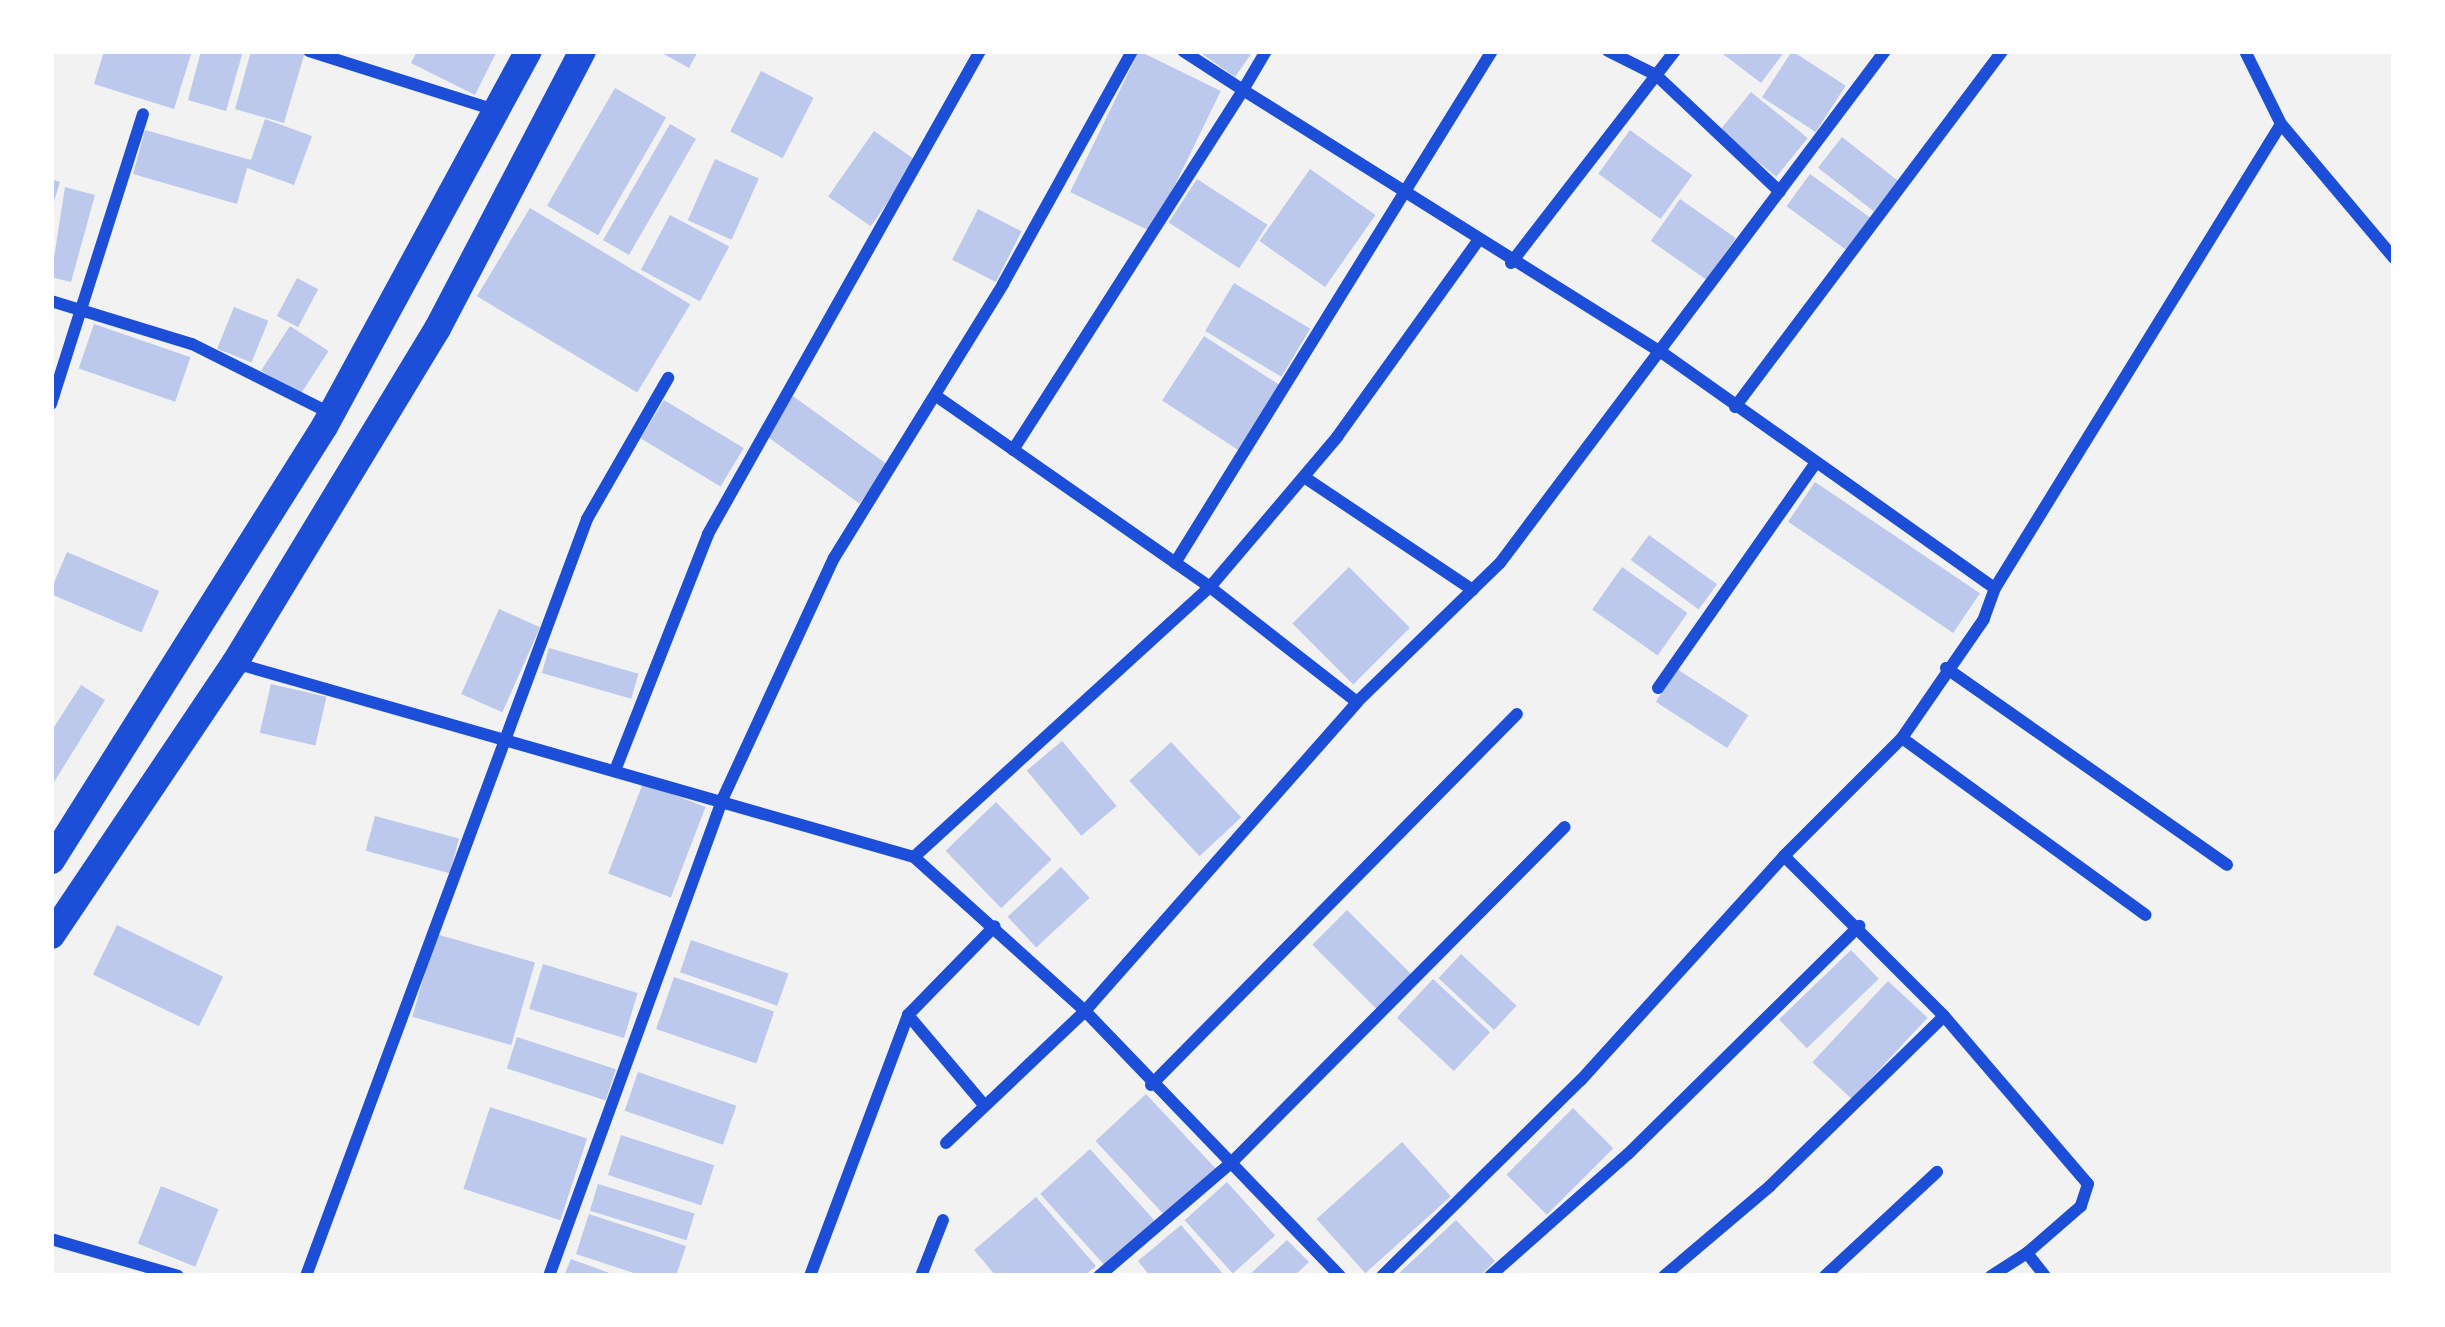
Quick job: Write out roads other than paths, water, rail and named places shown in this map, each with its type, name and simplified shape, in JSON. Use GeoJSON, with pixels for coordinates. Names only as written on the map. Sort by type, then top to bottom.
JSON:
{"type":"FeatureCollection","features":[{"type":"Feature","properties":{"kind":"main road"},"geometry":{"type":"LineString","coordinates":[[51,860],[331,413],[528,51]]}},
{"type":"Feature","properties":{"kind":"main road"},"geometry":{"type":"LineString","coordinates":[[51,935],[234,663],[437,328],[582,51]]}},
{"type":"Feature","properties":{"kind":"main road"},"geometry":{"type":"LineString","coordinates":[[70,830],[104,856]]}},
{"type":"Feature","properties":{"kind":"street"},"geometry":{"type":"LineString","coordinates":[[309,51],[496,110]]}},
{"type":"Feature","properties":{"kind":"street"},"geometry":{"type":"LineString","coordinates":[[616,768],[708,534],[980,51]]}},
{"type":"Feature","properties":{"kind":"street"},"geometry":{"type":"LineString","coordinates":[[549,1276],[722,798],[834,558],[935,395],[1132,51]]}},
{"type":"Feature","properties":{"kind":"street"},"geometry":{"type":"LineString","coordinates":[[1183,51],[1477,242],[1664,354],[1814,465],[1995,588]]}},
{"type":"Feature","properties":{"kind":"street"},"geometry":{"type":"LineString","coordinates":[[1013,450],[1266,51]]}},
{"type":"Feature","properties":{"kind":"street"},"geometry":{"type":"LineString","coordinates":[[1174,562],[1492,51]]}},
{"type":"Feature","properties":{"kind":"street"},"geometry":{"type":"LineString","coordinates":[[1608,51],[1657,75],[1780,192]]}},
{"type":"Feature","properties":{"kind":"street"},"geometry":{"type":"LineString","coordinates":[[1511,263],[1675,51]]}},
{"type":"Feature","properties":{"kind":"street"},"geometry":{"type":"LineString","coordinates":[[946,1143],[1085,1011],[1358,702],[1473,590],[1664,354],[1886,51]]}},
{"type":"Feature","properties":{"kind":"street"},"geometry":{"type":"LineString","coordinates":[[1735,407],[2002,51]]}},
{"type":"Feature","properties":{"kind":"street"},"geometry":{"type":"LineString","coordinates":[[2245,51],[2282,124],[2394,258]]}},
{"type":"Feature","properties":{"kind":"street"},"geometry":{"type":"LineString","coordinates":[[51,404],[143,114]]}},
{"type":"Feature","properties":{"kind":"street"},"geometry":{"type":"LineString","coordinates":[[1382,1276],[1581,1080],[1784,856],[1902,738],[1946,668],[1984,620],[1995,588],[2282,124]]}},
{"type":"Feature","properties":{"kind":"street"},"geometry":{"type":"LineString","coordinates":[[914,857],[1210,587],[1304,477],[1477,242]]}},
{"type":"Feature","properties":{"kind":"street"},"geometry":{"type":"LineString","coordinates":[[51,301],[192,344],[331,413]]}},
{"type":"Feature","properties":{"kind":"street"},"geometry":{"type":"LineString","coordinates":[[306,1276],[587,519],[668,378]]}},
{"type":"Feature","properties":{"kind":"street"},"geometry":{"type":"LineString","coordinates":[[935,395],[1210,587],[1358,702]]}},
{"type":"Feature","properties":{"kind":"street"},"geometry":{"type":"LineString","coordinates":[[1658,688],[1814,465]]}},
{"type":"Feature","properties":{"kind":"street"},"geometry":{"type":"LineString","coordinates":[[1304,477],[1473,590]]}},
{"type":"Feature","properties":{"kind":"street"},"geometry":{"type":"LineString","coordinates":[[234,663],[505,736],[914,857],[1085,1011],[1151,1085],[1340,1276]]}},
{"type":"Feature","properties":{"kind":"street"},"geometry":{"type":"LineString","coordinates":[[1946,668],[2227,865]]}},
{"type":"Feature","properties":{"kind":"street"},"geometry":{"type":"LineString","coordinates":[[1151,1085],[1517,713]]}},
{"type":"Feature","properties":{"kind":"street"},"geometry":{"type":"LineString","coordinates":[[1902,738],[2146,915]]}},
{"type":"Feature","properties":{"kind":"street"},"geometry":{"type":"LineString","coordinates":[[1099,1276],[1232,1162],[1565,827]]}},
{"type":"Feature","properties":{"kind":"street"},"geometry":{"type":"LineString","coordinates":[[1784,856],[1944,1016],[2088,1184],[2081,1207],[1991,1276]]}},
{"type":"Feature","properties":{"kind":"street"},"geometry":{"type":"LineString","coordinates":[[810,1276],[908,1015],[995,926]]}},
{"type":"Feature","properties":{"kind":"street"},"geometry":{"type":"LineString","coordinates":[[1490,1276],[1628,1154],[1859,926]]}},
{"type":"Feature","properties":{"kind":"street"},"geometry":{"type":"LineString","coordinates":[[908,1015],[984,1105]]}},
{"type":"Feature","properties":{"kind":"street"},"geometry":{"type":"LineString","coordinates":[[1664,1276],[1770,1186],[1944,1016]]}},
{"type":"Feature","properties":{"kind":"street"},"geometry":{"type":"LineString","coordinates":[[1826,1276],[1937,1172]]}},
{"type":"Feature","properties":{"kind":"street"},"geometry":{"type":"LineString","coordinates":[[921,1276],[943,1220]]}},
{"type":"Feature","properties":{"kind":"street"},"geometry":{"type":"LineString","coordinates":[[51,1239],[178,1276]]}},
{"type":"Feature","properties":{"kind":"street"},"geometry":{"type":"LineString","coordinates":[[2026,1252],[2045,1276]]}}]}
